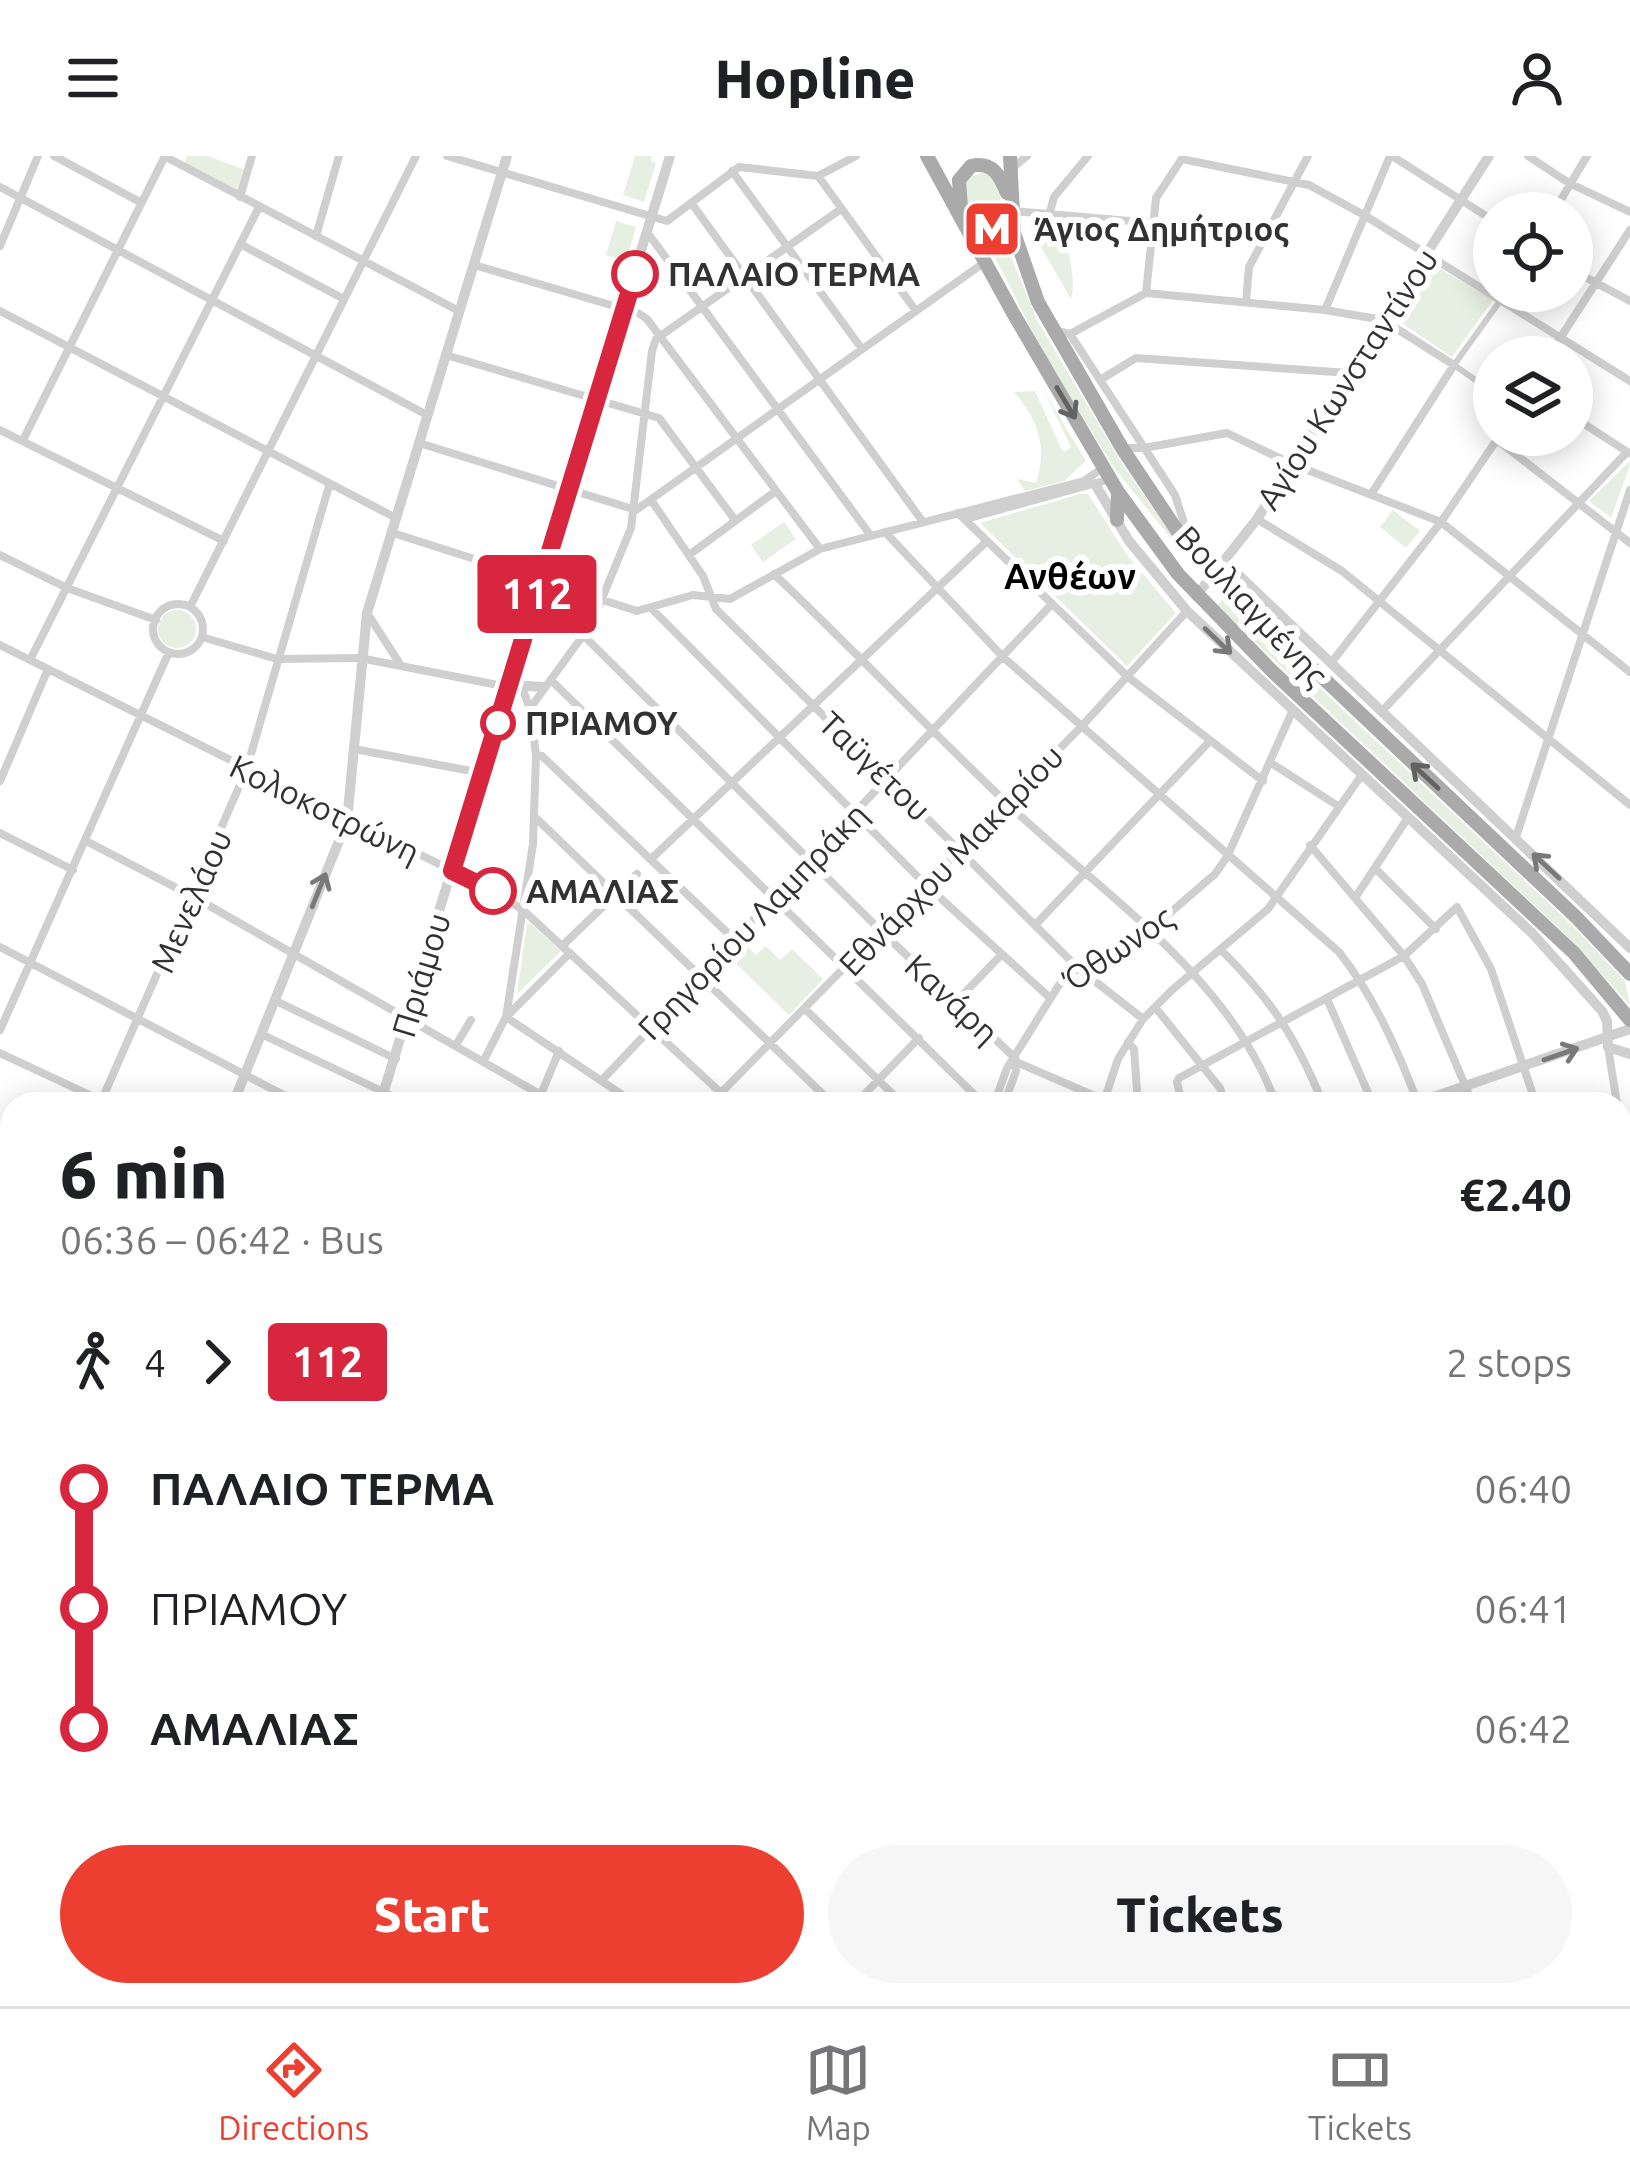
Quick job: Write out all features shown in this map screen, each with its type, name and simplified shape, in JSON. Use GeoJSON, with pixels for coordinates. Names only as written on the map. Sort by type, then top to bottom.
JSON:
{"type":"FeatureCollection","features":[{"type":"Feature","properties":{"kind":"main road","name":"Βουλιαγμένης"},"geometry":{"type":"LineString","coordinates":[[928,156],[1107,481],[1196,596],[1574,953],[1630,1023]]}},
{"type":"Feature","properties":{"kind":"main road","name":"Βουλιαγμένης"},"geometry":{"type":"LineString","coordinates":[[1009,163],[1010,205],[1024,267],[1051,326],[1122,448],[1194,553],[1630,974]]}},
{"type":"Feature","properties":{"kind":"main road"},"geometry":{"type":"LineString","coordinates":[[968,231],[958,187],[966,170],[990,167],[1010,205]]}},
{"type":"Feature","properties":{"kind":"main road"},"geometry":{"type":"LineString","coordinates":[[1107,481],[1117,520]]}},
{"type":"Feature","properties":{"kind":"street"},"geometry":{"type":"LineString","coordinates":[[0,246],[38,156]]}},
{"type":"Feature","properties":{"kind":"street"},"geometry":{"type":"LineString","coordinates":[[54,156],[140,202]]}},
{"type":"Feature","properties":{"kind":"street"},"geometry":{"type":"LineString","coordinates":[[23,440],[164,156],[185,161],[259,207],[459,311]]}},
{"type":"Feature","properties":{"kind":"street"},"geometry":{"type":"LineString","coordinates":[[240,196],[252,156]]}},
{"type":"Feature","properties":{"kind":"street"},"geometry":{"type":"LineString","coordinates":[[316,236],[339,156]]}},
{"type":"Feature","properties":{"kind":"street"},"geometry":{"type":"LineString","coordinates":[[190,608],[416,156]]}},
{"type":"Feature","properties":{"kind":"street"},"geometry":{"type":"LineString","coordinates":[[448,156],[671,220],[746,165],[818,176],[856,156]]}},
{"type":"Feature","properties":{"kind":"street"},"geometry":{"type":"LineString","coordinates":[[237,1092],[347,821],[367,613],[507,156]]}},
{"type":"Feature","properties":{"kind":"street","name":"Πριάμου"},"geometry":{"type":"LineString","coordinates":[[384,1092],[670,156]]}},
{"type":"Feature","properties":{"kind":"street"},"geometry":{"type":"LineString","coordinates":[[1009,163],[1027,156]]}},
{"type":"Feature","properties":{"kind":"street"},"geometry":{"type":"LineString","coordinates":[[1050,212],[1054,197],[1088,156]]}},
{"type":"Feature","properties":{"kind":"street"},"geometry":{"type":"LineString","coordinates":[[1246,302],[1249,267],[1308,156]]}},
{"type":"Feature","properties":{"kind":"street"},"geometry":{"type":"LineString","coordinates":[[1324,310],[1391,156],[1473,208]]}},
{"type":"Feature","properties":{"kind":"street","name":"Αγίου Κωνσταντίνου"},"geometry":{"type":"LineString","coordinates":[[1196,596],[1257,519],[1490,156]]}},
{"type":"Feature","properties":{"kind":"street"},"geometry":{"type":"LineString","coordinates":[[1528,156],[1569,183],[1630,212]]}},
{"type":"Feature","properties":{"kind":"street"},"geometry":{"type":"LineString","coordinates":[[1564,192],[1587,156]]}},
{"type":"Feature","properties":{"kind":"street"},"geometry":{"type":"LineString","coordinates":[[1146,293],[1156,198],[1183,158],[1296,180],[1364,214],[1473,284]]}},
{"type":"Feature","properties":{"kind":"street"},"geometry":{"type":"LineString","coordinates":[[732,171],[862,349]]}},
{"type":"Feature","properties":{"kind":"street"},"geometry":{"type":"LineString","coordinates":[[818,176],[916,311]]}},
{"type":"Feature","properties":{"kind":"street"},"geometry":{"type":"LineString","coordinates":[[0,187],[428,415]]}},
{"type":"Feature","properties":{"kind":"street"},"geometry":{"type":"LineString","coordinates":[[692,204],[923,522]]}},
{"type":"Feature","properties":{"kind":"street"},"geometry":{"type":"LineString","coordinates":[[1010,205],[1154,223],[1271,228]]}},
{"type":"Feature","properties":{"kind":"street"},"geometry":{"type":"LineString","coordinates":[[30,660],[259,207]]}},
{"type":"Feature","properties":{"kind":"street"},"geometry":{"type":"LineString","coordinates":[[530,709],[584,636],[636,510],[652,351],[662,334],[841,209]]}},
{"type":"Feature","properties":{"kind":"street"},"geometry":{"type":"LineString","coordinates":[[1560,336],[1630,230]]}},
{"type":"Feature","properties":{"kind":"street"},"geometry":{"type":"LineString","coordinates":[[646,232],[871,536]]}},
{"type":"Feature","properties":{"kind":"street"},"geometry":{"type":"LineString","coordinates":[[240,244],[344,299]]}},
{"type":"Feature","properties":{"kind":"street"},"geometry":{"type":"LineString","coordinates":[[636,510],[985,262]]}},
{"type":"Feature","properties":{"kind":"street"},"geometry":{"type":"LineString","coordinates":[[474,265],[647,319],[820,549]]}},
{"type":"Feature","properties":{"kind":"street"},"geometry":{"type":"LineString","coordinates":[[1594,284],[1630,302]]}},
{"type":"Feature","properties":{"kind":"street"},"geometry":{"type":"LineString","coordinates":[[1070,334],[1146,293],[1324,310],[1384,320],[1473,378]]}},
{"type":"Feature","properties":{"kind":"street"},"geometry":{"type":"LineString","coordinates":[[0,311],[396,518]]}},
{"type":"Feature","properties":{"kind":"street"},"geometry":{"type":"LineString","coordinates":[[1372,493],[1492,312]]}},
{"type":"Feature","properties":{"kind":"street"},"geometry":{"type":"LineString","coordinates":[[1518,312],[1557,336]]}},
{"type":"Feature","properties":{"kind":"street"},"geometry":{"type":"LineString","coordinates":[[1051,326],[1070,334],[1179,502],[1194,553]]}},
{"type":"Feature","properties":{"kind":"street"},"geometry":{"type":"LineString","coordinates":[[446,355],[659,418],[734,520]]}},
{"type":"Feature","properties":{"kind":"street"},"geometry":{"type":"LineString","coordinates":[[1100,380],[1136,358],[1349,373]]}},
{"type":"Feature","properties":{"kind":"street"},"geometry":{"type":"LineString","coordinates":[[1593,358],[1630,381]]}},
{"type":"Feature","properties":{"kind":"street"},"geometry":{"type":"LineString","coordinates":[[0,430],[224,541]]}},
{"type":"Feature","properties":{"kind":"street"},"geometry":{"type":"LineString","coordinates":[[1383,710],[1628,453],[1593,430]]}},
{"type":"Feature","properties":{"kind":"street"},"geometry":{"type":"LineString","coordinates":[[1122,448],[1227,433],[1292,464],[1441,522],[1630,672]]}},
{"type":"Feature","properties":{"kind":"street"},"geometry":{"type":"LineString","coordinates":[[419,442],[636,510]]}},
{"type":"Feature","properties":{"kind":"street"},"geometry":{"type":"LineString","coordinates":[[1331,663],[1380,604],[1486,456]]}},
{"type":"Feature","properties":{"kind":"street"},"geometry":{"type":"LineString","coordinates":[[1522,456],[1630,543]]}},
{"type":"Feature","properties":{"kind":"street"},"geometry":{"type":"LineString","coordinates":[[961,516],[1084,481],[1107,481]]}},
{"type":"Feature","properties":{"kind":"street"},"geometry":{"type":"LineString","coordinates":[[393,533],[632,610],[652,609],[693,595],[734,598],[820,549],[1107,481]]}},
{"type":"Feature","properties":{"kind":"street"},"geometry":{"type":"LineString","coordinates":[[1107,481],[1117,520],[1187,611],[1532,933],[1602,1011],[1615,1092]]}},
{"type":"Feature","properties":{"kind":"street","name":"Μενελάου"},"geometry":{"type":"LineString","coordinates":[[108,1092],[246,771],[329,486]]}},
{"type":"Feature","properties":{"kind":"street"},"geometry":{"type":"LineString","coordinates":[[1516,837],[1630,490]]}},
{"type":"Feature","properties":{"kind":"street"},"geometry":{"type":"LineString","coordinates":[[689,555],[776,491]]}},
{"type":"Feature","properties":{"kind":"street","name":"Ταϋγέτου"},"geometry":{"type":"LineString","coordinates":[[651,500],[706,581],[716,609],[1077,967],[1143,1019]]}},
{"type":"Feature","properties":{"kind":"street"},"geometry":{"type":"LineString","coordinates":[[961,516],[1128,677],[1263,781]]}},
{"type":"Feature","properties":{"kind":"street"},"geometry":{"type":"LineString","coordinates":[[1257,519],[1330,562],[1630,805]]}},
{"type":"Feature","properties":{"kind":"street"},"geometry":{"type":"LineString","coordinates":[[885,532],[1003,657],[1339,952],[1392,1039],[1412,1092]]}},
{"type":"Feature","properties":{"kind":"street"},"geometry":{"type":"LineString","coordinates":[[651,859],[987,541]]}},
{"type":"Feature","properties":{"kind":"street"},"geometry":{"type":"LineString","coordinates":[[0,555],[67,589],[156,620]]}},
{"type":"Feature","properties":{"kind":"street"},"geometry":{"type":"LineString","coordinates":[[1226,563],[1630,947]]}},
{"type":"Feature","properties":{"kind":"street"},"geometry":{"type":"LineString","coordinates":[[775,574],[1007,803],[1191,973],[1261,1062],[1272,1092]]}},
{"type":"Feature","properties":{"kind":"street","name":"Γρηγορίου Λαμπράκη"},"geometry":{"type":"LineString","coordinates":[[603,1079],[1051,605]]}},
{"type":"Feature","properties":{"kind":"street"},"geometry":{"type":"LineString","coordinates":[[171,606],[190,608],[201,620],[202,637],[191,651],[169,652],[157,641],[156,620],[171,606]]}},
{"type":"Feature","properties":{"kind":"street"},"geometry":{"type":"LineString","coordinates":[[652,609],[926,885],[1049,997]]}},
{"type":"Feature","properties":{"kind":"street","name":"Εθνάρχου Μακαρίου"},"geometry":{"type":"LineString","coordinates":[[722,1092],[1080,728],[1187,611]]}},
{"type":"Feature","properties":{"kind":"street"},"geometry":{"type":"LineString","coordinates":[[367,613],[401,665]]}},
{"type":"Feature","properties":{"kind":"street","name":"Κανάρη"},"geometry":{"type":"LineString","coordinates":[[584,636],[1014,1059],[1083,1092]]}},
{"type":"Feature","properties":{"kind":"street"},"geometry":{"type":"LineString","coordinates":[[202,637],[278,659],[360,658],[523,690],[536,755],[536,818],[506,1017]]}},
{"type":"Feature","properties":{"kind":"street","name":"Κολοκοτρώνη"},"geometry":{"type":"LineString","coordinates":[[0,645],[523,910],[720,1092]]}},
{"type":"Feature","properties":{"kind":"street"},"geometry":{"type":"LineString","coordinates":[[0,1030],[169,652]]}},
{"type":"Feature","properties":{"kind":"street"},"geometry":{"type":"LineString","coordinates":[[0,781],[48,669]]}},
{"type":"Feature","properties":{"kind":"street"},"geometry":{"type":"LineString","coordinates":[[510,685],[548,683],[776,897],[972,1092]]}},
{"type":"Feature","properties":{"kind":"street","name":"Όθωνος"},"geometry":{"type":"LineString","coordinates":[[998,1092],[1049,997],[1077,967],[1186,901],[1227,857],[1292,712]]}},
{"type":"Feature","properties":{"kind":"street"},"geometry":{"type":"LineString","coordinates":[[1036,923],[1210,741]]}},
{"type":"Feature","properties":{"kind":"street"},"geometry":{"type":"LineString","coordinates":[[354,749],[483,773]]}},
{"type":"Feature","properties":{"kind":"street"},"geometry":{"type":"LineString","coordinates":[[536,755],[734,939]]}},
{"type":"Feature","properties":{"kind":"street"},"geometry":{"type":"LineString","coordinates":[[1271,763],[1338,806]]}},
{"type":"Feature","properties":{"kind":"street"},"geometry":{"type":"LineString","coordinates":[[1108,1092],[1143,1019],[1258,919],[1361,776]]}},
{"type":"Feature","properties":{"kind":"street"},"geometry":{"type":"LineString","coordinates":[[536,818],[821,1092]]}},
{"type":"Feature","properties":{"kind":"street"},"geometry":{"type":"LineString","coordinates":[[1355,898],[1407,819]]}},
{"type":"Feature","properties":{"kind":"street"},"geometry":{"type":"LineString","coordinates":[[0,833],[73,870]]}},
{"type":"Feature","properties":{"kind":"street"},"geometry":{"type":"LineString","coordinates":[[86,841],[484,1060],[529,1092]]}},
{"type":"Feature","properties":{"kind":"street"},"geometry":{"type":"LineString","coordinates":[[1310,845],[1404,956],[1431,1001],[1468,1092]]}},
{"type":"Feature","properties":{"kind":"street"},"geometry":{"type":"LineString","coordinates":[[1375,868],[1436,929]]}},
{"type":"Feature","properties":{"kind":"street"},"geometry":{"type":"LineString","coordinates":[[484,1060],[506,1017],[637,874]]}},
{"type":"Feature","properties":{"kind":"street"},"geometry":{"type":"LineString","coordinates":[[1179,1092],[1177,1082],[1404,956],[1457,907],[1491,969],[1531,1092]]}},
{"type":"Feature","properties":{"kind":"street"},"geometry":{"type":"LineString","coordinates":[[0,947],[276,1092]]}},
{"type":"Feature","properties":{"kind":"street"},"geometry":{"type":"LineString","coordinates":[[1221,950],[1275,1006],[1317,1092]]}},
{"type":"Feature","properties":{"kind":"street"},"geometry":{"type":"LineString","coordinates":[[955,1003],[1002,954]]}},
{"type":"Feature","properties":{"kind":"street"},"geometry":{"type":"LineString","coordinates":[[1327,999],[1368,1092]]}},
{"type":"Feature","properties":{"kind":"street"},"geometry":{"type":"LineString","coordinates":[[274,1000],[396,1059]]}},
{"type":"Feature","properties":{"kind":"street"},"geometry":{"type":"LineString","coordinates":[[1155,1006],[1222,1092]]}},
{"type":"Feature","properties":{"kind":"street"},"geometry":{"type":"LineString","coordinates":[[805,1009],[891,1092]]}},
{"type":"Feature","properties":{"kind":"street"},"geometry":{"type":"LineString","coordinates":[[506,1017],[620,1092]]}},
{"type":"Feature","properties":{"kind":"street"},"geometry":{"type":"LineString","coordinates":[[456,1045],[471,1020]]}},
{"type":"Feature","properties":{"kind":"street"},"geometry":{"type":"LineString","coordinates":[[1448,1092],[1608,1038],[1630,1023]]}},
{"type":"Feature","properties":{"kind":"street"},"geometry":{"type":"LineString","coordinates":[[261,1034],[371,1092]]}},
{"type":"Feature","properties":{"kind":"street"},"geometry":{"type":"LineString","coordinates":[[866,1092],[919,1038]]}},
{"type":"Feature","properties":{"kind":"street"},"geometry":{"type":"LineString","coordinates":[[1608,1038],[1630,1054]]}},
{"type":"Feature","properties":{"kind":"street"},"geometry":{"type":"LineString","coordinates":[[1128,1042],[1134,1049],[1137,1092]]}},
{"type":"Feature","properties":{"kind":"street"},"geometry":{"type":"LineString","coordinates":[[542,1092],[559,1051]]}},
{"type":"Feature","properties":{"kind":"street"},"geometry":{"type":"LineString","coordinates":[[0,1053],[80,1092]]}},
{"type":"Feature","properties":{"kind":"street","name":"Όθωνος"},"geometry":{"type":"LineString","coordinates":[[1008,1092],[1016,1071],[1014,1059]]}},
{"type":"Feature","properties":{"kind":"shaded area"},"geometry":{"type":"Polygon","coordinates":[[[187,156],[208,156],[248,171],[240,197],[183,166],[187,156]]]}},
{"type":"Feature","properties":{"kind":"shaded area"},"geometry":{"type":"Polygon","coordinates":[[[635,156],[652,156],[656,163],[644,202],[623,195],[635,156]]]}},
{"type":"Feature","properties":{"kind":"shaded area"},"geometry":{"type":"Polygon","coordinates":[[[988,171],[999,187],[1009,252],[1037,320],[1122,464],[1194,567],[1115,469],[1046,358],[965,198],[963,179],[988,171]]]}},
{"type":"Feature","properties":{"kind":"shaded area"},"geometry":{"type":"Polygon","coordinates":[[[1041,219],[1071,224],[1071,299],[1030,228],[1041,219]]]}},
{"type":"Feature","properties":{"kind":"shaded area"},"geometry":{"type":"Polygon","coordinates":[[[616,221],[636,227],[626,261],[606,255],[616,221]]]}},
{"type":"Feature","properties":{"kind":"shaded area"},"geometry":{"type":"Polygon","coordinates":[[[1431,263],[1473,288],[1473,312],[1484,312],[1452,357],[1396,319],[1431,263]]]}},
{"type":"Feature","properties":{"kind":"shaded area"},"geometry":{"type":"Polygon","coordinates":[[[1035,391],[1061,448],[1065,452],[1071,447],[1045,393],[1086,461],[1064,481],[1025,491],[1017,479],[1036,483],[1041,446],[1035,424],[1014,392],[1035,391]]]}},
{"type":"Feature","properties":{"kind":"shaded area"},"geometry":{"type":"Polygon","coordinates":[[[1630,465],[1611,518],[1589,501],[1630,465]]]}},
{"type":"Feature","properties":{"kind":"shaded area"},"geometry":{"type":"Polygon","coordinates":[[[1088,494],[1127,555],[1176,613],[1127,666],[980,523],[1088,494]]]}},
{"type":"Feature","properties":{"kind":"shaded area"},"geometry":{"type":"Polygon","coordinates":[[[1393,510],[1420,531],[1406,548],[1380,527],[1393,510]]]}},
{"type":"Feature","properties":{"kind":"shaded area"},"geometry":{"type":"Polygon","coordinates":[[[784,522],[796,539],[763,562],[751,545],[784,522]]]}},
{"type":"Feature","properties":{"kind":"shaded area"},"geometry":{"type":"Polygon","coordinates":[[[1224,598],[1572,925],[1625,981],[1630,1005],[1564,933],[1217,606],[1224,598]]]}},
{"type":"Feature","properties":{"kind":"shaded area"},"geometry":{"type":"Polygon","coordinates":[[[177,610],[191,615],[196,629],[191,643],[177,648],[163,643],[158,629],[163,615],[177,610]]]}},
{"type":"Feature","properties":{"kind":"shaded area"},"geometry":{"type":"Polygon","coordinates":[[[527,924],[561,951],[517,994],[527,924]]]}},
{"type":"Feature","properties":{"kind":"shaded area"},"geometry":{"type":"Polygon","coordinates":[[[741,941],[756,955],[766,946],[780,960],[792,949],[823,979],[789,1015],[727,955],[741,941]]]}},
{"type":"Feature","properties":{"kind":"bus line","name":"112"},"geometry":{"type":"LineString","coordinates":[[493,891],[452,871],[635,274]]}},
{"type":"Feature","properties":{"kind":"place","name":"Άγιος Δημήτριος"},"geometry":{"type":"Point","coordinates":[992,229]}},
{"type":"Feature","properties":{"kind":"place","name":"ΠΑΛΑΙΟ ΤΕΡΜΑ"},"geometry":{"type":"Point","coordinates":[635,274]}},
{"type":"Feature","properties":{"kind":"place","name":"ΠΡΙΑΜΟΥ"},"geometry":{"type":"Point","coordinates":[498,723]}},
{"type":"Feature","properties":{"kind":"place","name":"ΑΜΑΛΙΑΣ"},"geometry":{"type":"Point","coordinates":[493,891]}},
{"type":"Feature","properties":{"kind":"district","name":"Ανθέων"},"geometry":{"type":"Point","coordinates":[1070,576]}}]}
